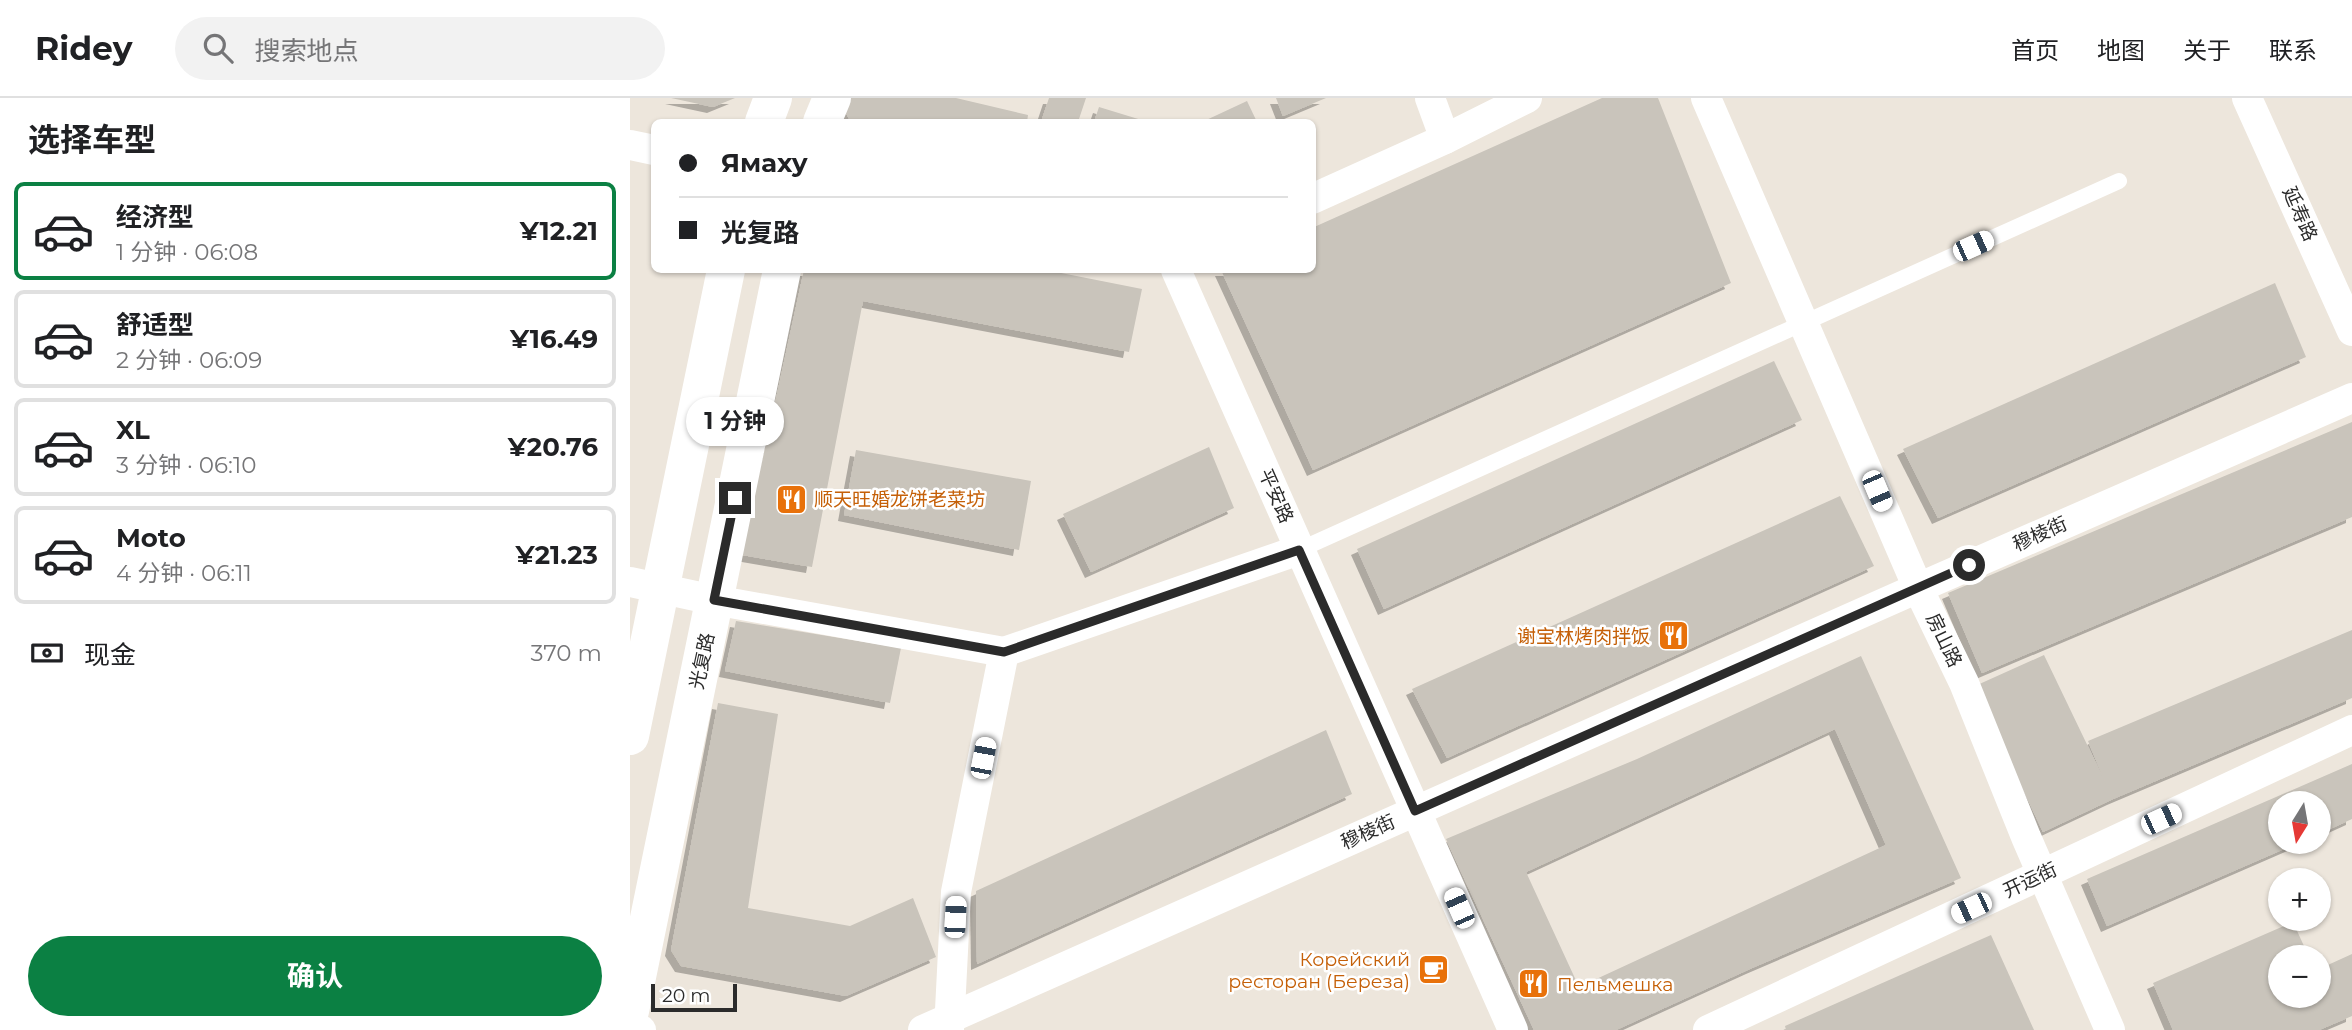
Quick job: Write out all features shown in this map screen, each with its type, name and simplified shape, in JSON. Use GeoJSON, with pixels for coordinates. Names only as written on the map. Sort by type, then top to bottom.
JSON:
{"type":"FeatureCollection","features":[{"type":"Feature","properties":{"kind":"street"},"geometry":{"type":"LineString","coordinates":[[765,119],[773,98]]}},
{"type":"Feature","properties":{"kind":"street"},"geometry":{"type":"LineString","coordinates":[[823,119],[832,98]]}},
{"type":"Feature","properties":{"kind":"street"},"geometry":{"type":"LineString","coordinates":[[1430,98],[1445,139]]}},
{"type":"Feature","properties":{"kind":"street"},"geometry":{"type":"LineString","coordinates":[[1316,197],[1445,139],[1527,98]]}},
{"type":"Feature","properties":{"kind":"street","name":"房山路"},"geometry":{"type":"LineString","coordinates":[[1706,98],[1919,588],[1964,683],[2042,874],[2110,1030]]}},
{"type":"Feature","properties":{"kind":"street","name":"延寿路"},"geometry":{"type":"LineString","coordinates":[[2247,98],[2352,331]]}},
{"type":"Feature","properties":{"kind":"street"},"geometry":{"type":"LineString","coordinates":[[630,145],[651,149]]}},
{"type":"Feature","properties":{"kind":"street"},"geometry":{"type":"LineString","coordinates":[[630,736],[645,585],[725,273]]}},
{"type":"Feature","properties":{"kind":"street","name":"光复路"},"geometry":{"type":"LineString","coordinates":[[630,1011],[781,273]]}},
{"type":"Feature","properties":{"kind":"street","name":"平安路"},"geometry":{"type":"LineString","coordinates":[[1177,273],[1513,1030]]}},
{"type":"Feature","properties":{"kind":"street","name":"穆棱街"},"geometry":{"type":"LineString","coordinates":[[923,1030],[950,1024],[1415,811],[2352,398]]}},
{"type":"Feature","properties":{"kind":"street"},"geometry":{"type":"LineString","coordinates":[[645,585],[1004,652],[1299,550]]}},
{"type":"Feature","properties":{"kind":"street"},"geometry":{"type":"LineString","coordinates":[[950,1024],[956,892],[1004,652]]}},
{"type":"Feature","properties":{"kind":"street","name":"开运街"},"geometry":{"type":"LineString","coordinates":[[1708,1030],[2352,730]]}},
{"type":"Feature","properties":{"kind":"street"},"geometry":{"type":"LineString","coordinates":[[630,1028],[641,1030]]}},
{"type":"Feature","properties":{"kind":"lane"},"geometry":{"type":"LineString","coordinates":[[1299,550],[2119,181]]}},
{"type":"Feature","properties":{"kind":"building"},"geometry":{"type":"Polygon","coordinates":[[[671,98],[735,98],[713,107],[671,98]]]}},
{"type":"Feature","properties":{"kind":"building"},"geometry":{"type":"Polygon","coordinates":[[[847,98],[956,98],[1028,115],[1027,119],[849,119],[844,110],[847,98]]]}},
{"type":"Feature","properties":{"kind":"building"},"geometry":{"type":"Polygon","coordinates":[[[1049,98],[1086,98],[1079,119],[1042,119],[1049,98]]]}},
{"type":"Feature","properties":{"kind":"building"},"geometry":{"type":"Polygon","coordinates":[[[1276,98],[1326,98],[1283,116],[1276,98]]]}},
{"type":"Feature","properties":{"kind":"building"},"geometry":{"type":"Polygon","coordinates":[[[1602,98],[1658,98],[1731,283],[1313,470],[1222,273],[1316,273],[1316,226],[1602,98]]]}},
{"type":"Feature","properties":{"kind":"building"},"geometry":{"type":"Polygon","coordinates":[[[1247,101],[1256,119],[1208,119],[1247,101]]]}},
{"type":"Feature","properties":{"kind":"building"},"geometry":{"type":"Polygon","coordinates":[[[1099,107],[1138,119],[1095,119],[1099,107]]]}},
{"type":"Feature","properties":{"kind":"building"},"geometry":{"type":"Polygon","coordinates":[[[803,273],[1061,273],[1142,289],[1129,352],[863,301],[812,567],[742,555],[803,273]]]}},
{"type":"Feature","properties":{"kind":"building"},"geometry":{"type":"Polygon","coordinates":[[[2275,283],[2306,357],[1938,518],[1903,449],[2275,283]]]}},
{"type":"Feature","properties":{"kind":"building"},"geometry":{"type":"Polygon","coordinates":[[[1774,361],[1802,420],[1384,609],[1357,549],[1774,361]]]}},
{"type":"Feature","properties":{"kind":"building"},"geometry":{"type":"Polygon","coordinates":[[[2352,422],[2352,517],[1982,673],[1948,593],[2352,422]]]}},
{"type":"Feature","properties":{"kind":"building"},"geometry":{"type":"Polygon","coordinates":[[[1209,447],[1234,508],[1091,572],[1063,514],[1209,447]]]}},
{"type":"Feature","properties":{"kind":"building"},"geometry":{"type":"Polygon","coordinates":[[[856,450],[1031,481],[1019,550],[844,515],[856,450]]]}},
{"type":"Feature","properties":{"kind":"building"},"geometry":{"type":"Polygon","coordinates":[[[1840,496],[1874,566],[1447,758],[1412,689],[1840,496]]]}},
{"type":"Feature","properties":{"kind":"building"},"geometry":{"type":"Polygon","coordinates":[[[736,621],[901,648],[890,703],[725,671],[736,621]]]}},
{"type":"Feature","properties":{"kind":"building"},"geometry":{"type":"Polygon","coordinates":[[[2352,630],[2352,698],[2113,799],[2043,832],[1975,686],[2044,655],[2106,784],[2088,741],[2352,630]]]}},
{"type":"Feature","properties":{"kind":"building"},"geometry":{"type":"Polygon","coordinates":[[[1861,656],[1961,878],[1616,1030],[1534,1030],[1446,839],[1637,759],[1861,656]],[[1835,729],[1526,872],[1579,987],[1886,845],[1835,729]]]}},
{"type":"Feature","properties":{"kind":"building"},"geometry":{"type":"Polygon","coordinates":[[[718,703],[778,714],[748,908],[850,926],[913,898],[936,957],[846,996],[681,966],[671,950],[718,703]]]}},
{"type":"Feature","properties":{"kind":"building"},"geometry":{"type":"Polygon","coordinates":[[[1326,730],[1352,794],[977,964],[976,891],[1326,730]]]}},
{"type":"Feature","properties":{"kind":"building"},"geometry":{"type":"Polygon","coordinates":[[[2352,764],[2352,819],[2331,829],[2331,791],[2290,791],[2352,764]]]}},
{"type":"Feature","properties":{"kind":"building"},"geometry":{"type":"Polygon","coordinates":[[[2268,800],[2268,854],[2272,854],[2107,926],[2087,879],[2268,800]]]}},
{"type":"Feature","properties":{"kind":"building"},"geometry":{"type":"Polygon","coordinates":[[[2272,931],[2297,931],[2304,945],[2268,945],[2268,1008],[2331,1008],[2331,964],[2352,954],[2352,1016],[2319,1030],[2173,1030],[2153,983],[2272,931]]]}},
{"type":"Feature","properties":{"kind":"building"},"geometry":{"type":"Polygon","coordinates":[[[1991,935],[2034,1030],[1786,1030],[1785,1026],[1991,935]]]}},
{"type":"Feature","properties":{"kind":"place","name":"顺天旺婚龙饼老菜坊"},"geometry":{"type":"Point","coordinates":[791,499]}},
{"type":"Feature","properties":{"kind":"place","name":"谢宝林烤肉拌饭"},"geometry":{"type":"Point","coordinates":[1673,636]}},
{"type":"Feature","properties":{"kind":"place","name":"Корейский ресторан (Береза)"},"geometry":{"type":"Point","coordinates":[1433,970]}},
{"type":"Feature","properties":{"kind":"place","name":"Пельмешка"},"geometry":{"type":"Point","coordinates":[1534,984]}},
{"type":"Feature","properties":{"kind":"route"},"geometry":{"type":"LineString","coordinates":[[735,498],[714,600],[1004,652],[1299,550],[1415,811],[1969,565]]}}]}
